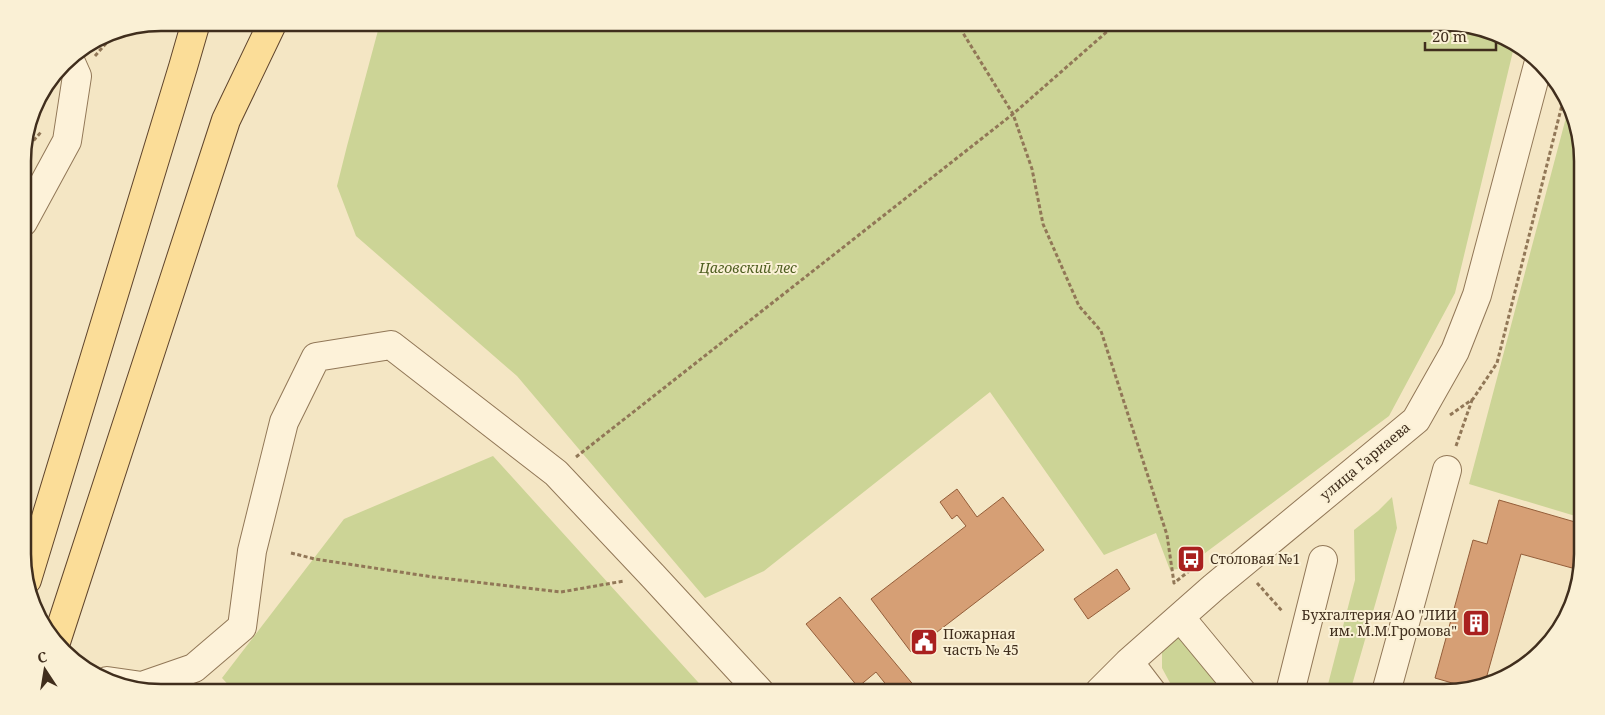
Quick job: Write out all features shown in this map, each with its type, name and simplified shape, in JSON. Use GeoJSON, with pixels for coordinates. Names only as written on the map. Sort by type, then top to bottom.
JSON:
{"type":"FeatureCollection","features":[{"type":"Feature","properties":{"kind":"main road"},"geometry":{"type":"LineString","coordinates":[[32,565],[194,31]]}},
{"type":"Feature","properties":{"kind":"main road"},"geometry":{"type":"LineString","coordinates":[[184,67],[199,31]]}},
{"type":"Feature","properties":{"kind":"main road"},"geometry":{"type":"LineString","coordinates":[[59,634],[226,120],[259,31]]}},
{"type":"Feature","properties":{"kind":"main road"},"geometry":{"type":"LineString","coordinates":[[226,120],[269,31]]}},
{"type":"Feature","properties":{"kind":"street"},"geometry":{"type":"LineString","coordinates":[[32,206],[67,141],[77,76],[73,67]]}},
{"type":"Feature","properties":{"kind":"street","name":"улица Гарнаева"},"geometry":{"type":"LineString","coordinates":[[1108,683],[1129,662],[1242,564],[1416,420],[1455,351],[1477,295],[1537,70]]}},
{"type":"Feature","properties":{"kind":"street"},"geometry":{"type":"LineString","coordinates":[[151,683],[194,668],[242,627],[252,551],[284,422],[316,357],[391,345],[556,473],[752,684]]}},
{"type":"Feature","properties":{"kind":"street"},"geometry":{"type":"LineString","coordinates":[[1388,683],[1447,470]]}},
{"type":"Feature","properties":{"kind":"street"},"geometry":{"type":"LineString","coordinates":[[1292,683],[1323,560]]}},
{"type":"Feature","properties":{"kind":"street"},"geometry":{"type":"LineString","coordinates":[[1180,617],[1235,683]]}},
{"type":"Feature","properties":{"kind":"street"},"geometry":{"type":"LineString","coordinates":[[1129,662],[1145,683]]}},
{"type":"Feature","properties":{"kind":"path"},"geometry":{"type":"LineString","coordinates":[[962,31],[1013,114],[1032,169],[1043,224],[1079,306],[1101,330],[1167,535],[1174,583],[1203,560]]}},
{"type":"Feature","properties":{"kind":"path"},"geometry":{"type":"LineString","coordinates":[[556,473],[1013,114],[1108,31]]}},
{"type":"Feature","properties":{"kind":"path"},"geometry":{"type":"LineString","coordinates":[[1447,470],[1473,398]]}},
{"type":"Feature","properties":{"kind":"path"},"geometry":{"type":"LineString","coordinates":[[291,554],[433,577],[561,592],[653,576]]}},
{"type":"Feature","properties":{"kind":"path"},"geometry":{"type":"LineString","coordinates":[[1242,564],[1304,634]]}},
{"type":"Feature","properties":{"kind":"green space","name":"Цаговский лес"},"geometry":{"type":"Polygon","coordinates":[[[378,31],[1443,31],[1477,36],[1493,41],[1513,52],[1455,293],[1389,416],[1185,568],[1170,570],[1156,533],[1104,555],[990,392],[764,571],[705,598],[517,376],[356,236],[337,186],[378,31]]]}},
{"type":"Feature","properties":{"kind":"green space"},"geometry":{"type":"Polygon","coordinates":[[[1566,118],[1573,145],[1574,162],[1574,516],[1469,484],[1566,118]]]}},
{"type":"Feature","properties":{"kind":"green space"},"geometry":{"type":"Polygon","coordinates":[[[493,456],[699,684],[228,684],[222,678],[344,519],[493,456]]]}},
{"type":"Feature","properties":{"kind":"green space"},"geometry":{"type":"Polygon","coordinates":[[[1392,497],[1397,528],[1353,683],[1328,683],[1355,580],[1354,530],[1392,497]]]}},
{"type":"Feature","properties":{"kind":"green space"},"geometry":{"type":"Polygon","coordinates":[[[1182,635],[1223,683],[1170,683],[1162,668],[1162,646],[1182,635]]]}},
{"type":"Feature","properties":{"kind":"building"},"geometry":{"type":"Polygon","coordinates":[[[957,489],[977,517],[1003,497],[1044,550],[911,652],[871,599],[966,526],[957,515],[952,519],[940,502],[957,489]]]}},
{"type":"Feature","properties":{"kind":"building","name":"Бухгалтерия АО \"ЛИИ им. М.М.Громова\""},"geometry":{"type":"Polygon","coordinates":[[[1499,500],[1574,522],[1572,568],[1521,554],[1487,676],[1452,683],[1435,678],[1473,540],[1487,544],[1499,500]]]}},
{"type":"Feature","properties":{"kind":"building"},"geometry":{"type":"Polygon","coordinates":[[[1117,569],[1130,589],[1088,619],[1074,599],[1117,569]]]}},
{"type":"Feature","properties":{"kind":"building"},"geometry":{"type":"Polygon","coordinates":[[[840,597],[912,683],[885,683],[876,672],[862,683],[855,683],[806,624],[840,597]]]}},
{"type":"Feature","properties":{"kind":"place","name":"Столовая №1"},"geometry":{"type":"Point","coordinates":[1191,559]}},
{"type":"Feature","properties":{"kind":"place","name":"Бухгалтерия АО \"ЛИИ им. М.М.Громова\""},"geometry":{"type":"Point","coordinates":[1476,623]}},
{"type":"Feature","properties":{"kind":"place","name":"Пожарная часть № 45"},"geometry":{"type":"Point","coordinates":[924,642]}}]}
